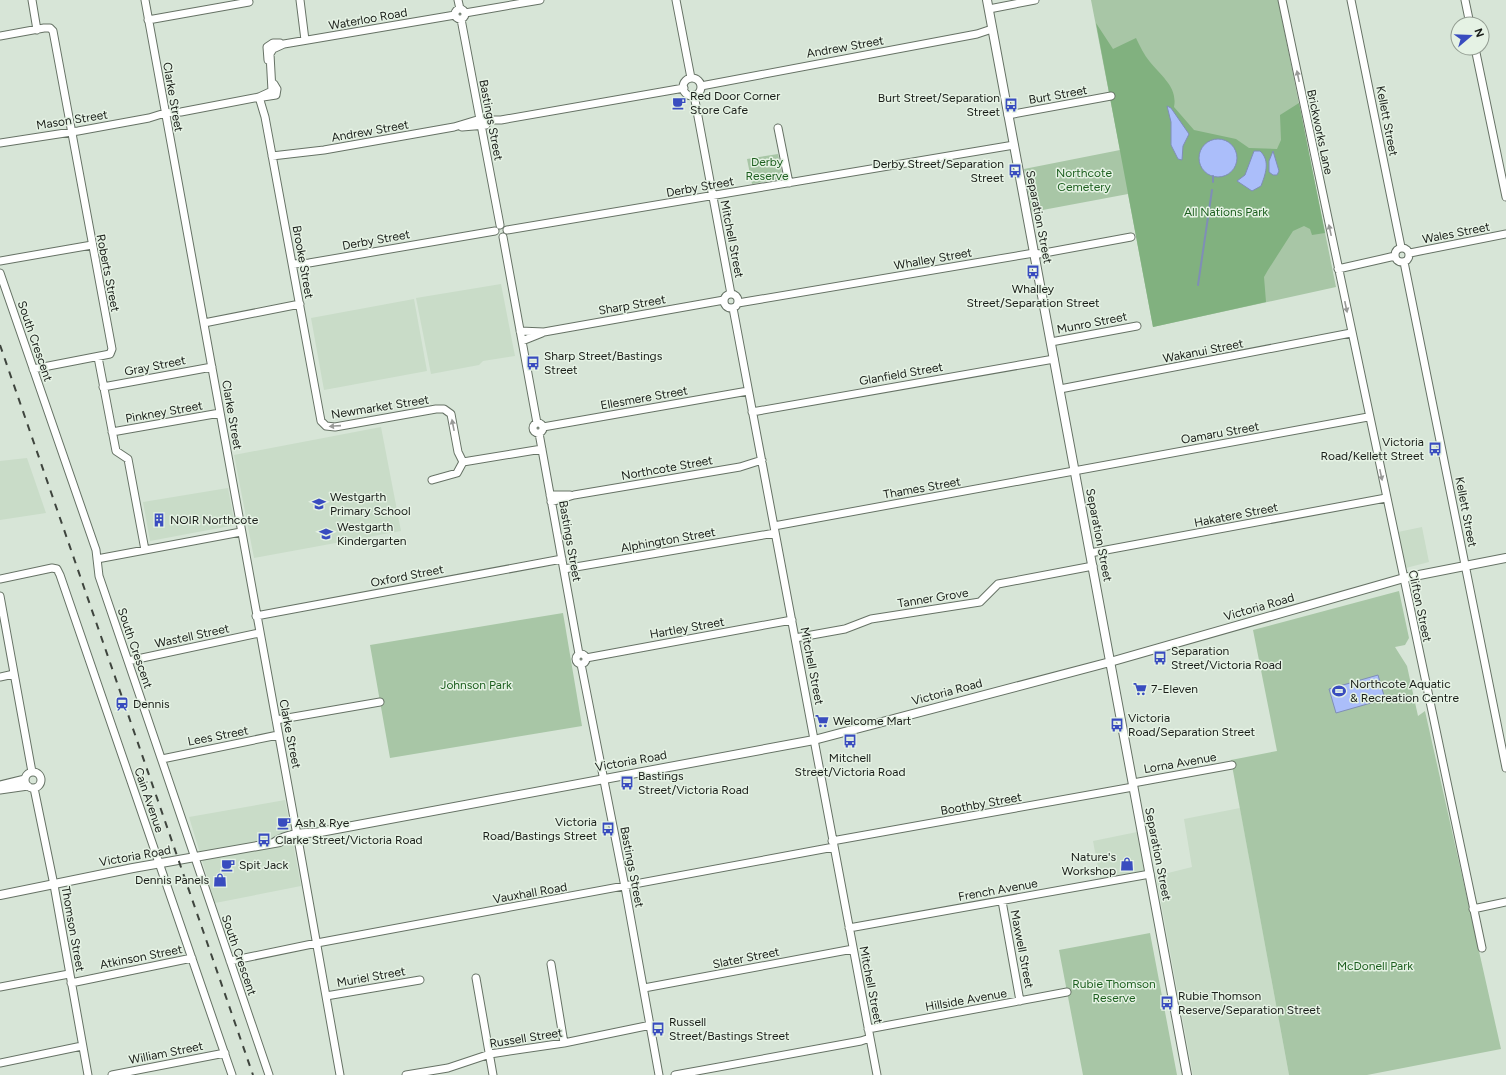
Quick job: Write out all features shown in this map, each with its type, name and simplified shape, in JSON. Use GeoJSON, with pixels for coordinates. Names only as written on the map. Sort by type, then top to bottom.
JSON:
{"type":"FeatureCollection","features":[{"type":"Feature","properties":{"kind":"street"},"geometry":{"type":"LineString","coordinates":[[0,36],[37,30],[32,0]]}},
{"type":"Feature","properties":{"kind":"street","name":"Clarke Street"},"geometry":{"type":"LineString","coordinates":[[145,0],[340,1075]]}},
{"type":"Feature","properties":{"kind":"street"},"geometry":{"type":"LineString","coordinates":[[300,0],[308,40]]}},
{"type":"Feature","properties":{"kind":"street","name":"Bastings Street"},"geometry":{"type":"LineString","coordinates":[[458,0],[481,123],[497,228]]}},
{"type":"Feature","properties":{"kind":"street","name":"Waterloo Road"},"geometry":{"type":"LineString","coordinates":[[274,94],[270,64],[272,51],[284,44],[540,0]]}},
{"type":"Feature","properties":{"kind":"street"},"geometry":{"type":"LineString","coordinates":[[676,0],[691,78]]}},
{"type":"Feature","properties":{"kind":"street","name":"Separation Street"},"geometry":{"type":"LineString","coordinates":[[987,0],[1187,1075]]}},
{"type":"Feature","properties":{"kind":"street"},"geometry":{"type":"LineString","coordinates":[[989,9],[1035,0]]}},
{"type":"Feature","properties":{"kind":"street","name":"Brickworks Lane"},"geometry":{"type":"LineString","coordinates":[[1282,0],[1338,269]]}},
{"type":"Feature","properties":{"kind":"street","name":"Kellett Street"},"geometry":{"type":"LineString","coordinates":[[1351,0],[1401,247]]}},
{"type":"Feature","properties":{"kind":"street"},"geometry":{"type":"LineString","coordinates":[[1465,0],[1468,16]]}},
{"type":"Feature","properties":{"kind":"street"},"geometry":{"type":"LineString","coordinates":[[148,20],[249,2]]}},
{"type":"Feature","properties":{"kind":"street","name":"Roberts Street"},"geometry":{"type":"LineString","coordinates":[[37,30],[50,28],[53,31],[112,349],[110,354],[98,357]]}},
{"type":"Feature","properties":{"kind":"street","name":"Andrew Street"},"geometry":{"type":"LineString","coordinates":[[701,86],[992,30]]}},
{"type":"Feature","properties":{"kind":"street"},"geometry":{"type":"LineString","coordinates":[[1477,56],[1506,197]]}},
{"type":"Feature","properties":{"kind":"street"},"geometry":{"type":"LineString","coordinates":[[691,78],[697,80],[701,86],[699,92],[694,95],[689,95],[684,88],[685,82],[691,78]]}},
{"type":"Feature","properties":{"kind":"street","name":"Andrew Street"},"geometry":{"type":"LineString","coordinates":[[273,159],[684,88]]}},
{"type":"Feature","properties":{"kind":"street","name":"Mason Street"},"geometry":{"type":"LineString","coordinates":[[0,144],[166,115],[274,94]]}},
{"type":"Feature","properties":{"kind":"street","name":"Mitchell Street"},"geometry":{"type":"LineString","coordinates":[[694,95],[730,294]]}},
{"type":"Feature","properties":{"kind":"street","name":"Burt Street"},"geometry":{"type":"LineString","coordinates":[[1008,115],[1111,96]]}},
{"type":"Feature","properties":{"kind":"street","name":"Brooke Street"},"geometry":{"type":"LineString","coordinates":[[262,97],[320,412]]}},
{"type":"Feature","properties":{"kind":"street"},"geometry":{"type":"LineString","coordinates":[[778,128],[789,183]]}},
{"type":"Feature","properties":{"kind":"street","name":"Derby Street"},"geometry":{"type":"LineString","coordinates":[[507,230],[1014,145]]}},
{"type":"Feature","properties":{"kind":"street"},"geometry":{"type":"LineString","coordinates":[[505,226],[507,230],[506,235],[503,237],[497,236],[497,228],[505,226]]}},
{"type":"Feature","properties":{"kind":"street","name":"Derby Street"},"geometry":{"type":"LineString","coordinates":[[293,266],[497,228]]}},
{"type":"Feature","properties":{"kind":"street","name":"Wales Street"},"geometry":{"type":"LineString","coordinates":[[1410,253],[1506,234]]}},
{"type":"Feature","properties":{"kind":"street","name":"Bastings Street"},"geometry":{"type":"LineString","coordinates":[[503,237],[520,331],[540,427],[542,449],[579,654],[584,655],[603,778],[625,887],[659,1075]]}},
{"type":"Feature","properties":{"kind":"street","name":"Whalley Street"},"geometry":{"type":"LineString","coordinates":[[736,306],[1131,237]]}},
{"type":"Feature","properties":{"kind":"street"},"geometry":{"type":"LineString","coordinates":[[0,261],[92,245]]}},
{"type":"Feature","properties":{"kind":"street"},"geometry":{"type":"LineString","coordinates":[[1401,247],[1408,249],[1410,253],[1408,260],[1404,262],[1399,261],[1395,256],[1397,250],[1401,247]]}},
{"type":"Feature","properties":{"kind":"street"},"geometry":{"type":"LineString","coordinates":[[1338,269],[1395,256]]}},
{"type":"Feature","properties":{"kind":"street","name":"Kellett Street"},"geometry":{"type":"LineString","coordinates":[[1404,262],[1506,768]]}},
{"type":"Feature","properties":{"kind":"street","name":"Clifton Street"},"geometry":{"type":"LineString","coordinates":[[1338,269],[1368,417],[1404,578],[1482,948]]}},
{"type":"Feature","properties":{"kind":"street","name":"South Crescent"},"geometry":{"type":"LineString","coordinates":[[0,273],[96,550],[99,576],[269,1075]]}},
{"type":"Feature","properties":{"kind":"street"},"geometry":{"type":"LineString","coordinates":[[730,294],[737,297],[736,306],[727,307],[724,300],[726,296],[730,294]]}},
{"type":"Feature","properties":{"kind":"street","name":"Sharp Street"},"geometry":{"type":"LineString","coordinates":[[522,341],[544,332],[724,300]]}},
{"type":"Feature","properties":{"kind":"street"},"geometry":{"type":"LineString","coordinates":[[204,322],[300,304]]}},
{"type":"Feature","properties":{"kind":"street","name":"Mitchell Street"},"geometry":{"type":"LineString","coordinates":[[736,306],[748,391],[877,1075]]}},
{"type":"Feature","properties":{"kind":"street","name":"Munro Street"},"geometry":{"type":"LineString","coordinates":[[1050,342],[1137,326]]}},
{"type":"Feature","properties":{"kind":"street","name":"Sharp Street"},"geometry":{"type":"LineString","coordinates":[[520,331],[544,332]]}},
{"type":"Feature","properties":{"kind":"street","name":"Wakanui Street"},"geometry":{"type":"LineString","coordinates":[[1060,389],[1351,333]]}},
{"type":"Feature","properties":{"kind":"street"},"geometry":{"type":"LineString","coordinates":[[33,369],[98,357],[116,451],[128,459],[145,550]]}},
{"type":"Feature","properties":{"kind":"street","name":"Glanfield Street"},"geometry":{"type":"LineString","coordinates":[[752,412],[1054,358]]}},
{"type":"Feature","properties":{"kind":"street","name":"Gray Street"},"geometry":{"type":"LineString","coordinates":[[103,387],[212,367]]}},
{"type":"Feature","properties":{"kind":"street","name":"Ellesmere Street"},"geometry":{"type":"LineString","coordinates":[[540,427],[748,391]]}},
{"type":"Feature","properties":{"kind":"street","name":"Newmarket Street"},"geometry":{"type":"LineString","coordinates":[[320,412],[321,421],[329,427],[444,409],[451,414],[458,452],[463,462]]}},
{"type":"Feature","properties":{"kind":"street","name":"Pinkney Street"},"geometry":{"type":"LineString","coordinates":[[112,432],[220,413]]}},
{"type":"Feature","properties":{"kind":"street","name":"Oamaru Street"},"geometry":{"type":"LineString","coordinates":[[1075,471],[1368,417]]}},
{"type":"Feature","properties":{"kind":"street"},"geometry":{"type":"LineString","coordinates":[[432,480],[457,473],[463,462],[542,449]]}},
{"type":"Feature","properties":{"kind":"street","name":"Northcote Street"},"geometry":{"type":"LineString","coordinates":[[551,499],[740,467],[762,460]]}},
{"type":"Feature","properties":{"kind":"street","name":"Thames Street"},"geometry":{"type":"LineString","coordinates":[[775,530],[1075,471]]}},
{"type":"Feature","properties":{"kind":"street","name":"Hakatere Street"},"geometry":{"type":"LineString","coordinates":[[1090,554],[1386,498]]}},
{"type":"Feature","properties":{"kind":"street","name":"Alphington Street"},"geometry":{"type":"LineString","coordinates":[[564,569],[775,530]]}},
{"type":"Feature","properties":{"kind":"street"},"geometry":{"type":"LineString","coordinates":[[97,559],[241,532]]}},
{"type":"Feature","properties":{"kind":"street","name":"Victoria Road"},"geometry":{"type":"LineString","coordinates":[[0,895],[603,778],[814,740],[1110,662],[1404,578],[1506,558]]}},
{"type":"Feature","properties":{"kind":"street","name":"Oxford Street"},"geometry":{"type":"LineString","coordinates":[[256,616],[562,559]]}},
{"type":"Feature","properties":{"kind":"street","name":"Tanner Grove"},"geometry":{"type":"LineString","coordinates":[[795,638],[845,629],[871,619],[980,602],[998,584],[1092,566]]}},
{"type":"Feature","properties":{"kind":"street","name":"Cain Avenue"},"geometry":{"type":"LineString","coordinates":[[0,579],[52,568],[57,569],[61,577],[232,1075]]}},
{"type":"Feature","properties":{"kind":"street"},"geometry":{"type":"LineString","coordinates":[[0,596],[32,772]]}},
{"type":"Feature","properties":{"kind":"street","name":"Hartley Street"},"geometry":{"type":"LineString","coordinates":[[584,661],[792,620]]}},
{"type":"Feature","properties":{"kind":"street","name":"Wastell Street"},"geometry":{"type":"LineString","coordinates":[[128,661],[259,633]]}},
{"type":"Feature","properties":{"kind":"street"},"geometry":{"type":"LineString","coordinates":[[0,677],[14,674]]}},
{"type":"Feature","properties":{"kind":"street"},"geometry":{"type":"LineString","coordinates":[[276,720],[380,702]]}},
{"type":"Feature","properties":{"kind":"street","name":"Lees Street"},"geometry":{"type":"LineString","coordinates":[[162,759],[278,735]]}},
{"type":"Feature","properties":{"kind":"street","name":"Lorna Avenue"},"geometry":{"type":"LineString","coordinates":[[1133,785],[1232,765]]}},
{"type":"Feature","properties":{"kind":"street"},"geometry":{"type":"LineString","coordinates":[[29,784],[27,775],[32,772]]}},
{"type":"Feature","properties":{"kind":"street"},"geometry":{"type":"LineString","coordinates":[[0,784],[39,785],[40,778],[36,773],[32,772]]}},
{"type":"Feature","properties":{"kind":"street"},"geometry":{"type":"LineString","coordinates":[[0,790],[29,784]]}},
{"type":"Feature","properties":{"kind":"street","name":"Thomson Street"},"geometry":{"type":"LineString","coordinates":[[29,784],[54,884],[88,1075]]}},
{"type":"Feature","properties":{"kind":"street","name":"Boothby Street"},"geometry":{"type":"LineString","coordinates":[[833,844],[1133,785]]}},
{"type":"Feature","properties":{"kind":"street","name":"Vauxhall Road"},"geometry":{"type":"LineString","coordinates":[[230,961],[317,943],[625,887],[833,844]]}},
{"type":"Feature","properties":{"kind":"street","name":"French Avenue"},"geometry":{"type":"LineString","coordinates":[[849,928],[1150,874]]}},
{"type":"Feature","properties":{"kind":"street","name":"Maxwell Street"},"geometry":{"type":"LineString","coordinates":[[1002,901],[1020,1001]]}},
{"type":"Feature","properties":{"kind":"street"},"geometry":{"type":"LineString","coordinates":[[1473,909],[1506,902]]}},
{"type":"Feature","properties":{"kind":"street","name":"Slater Street"},"geometry":{"type":"LineString","coordinates":[[644,988],[853,949]]}},
{"type":"Feature","properties":{"kind":"street","name":"Atkinson Street"},"geometry":{"type":"LineString","coordinates":[[71,983],[192,958]]}},
{"type":"Feature","properties":{"kind":"street"},"geometry":{"type":"LineString","coordinates":[[551,964],[564,1043]]}},
{"type":"Feature","properties":{"kind":"street"},"geometry":{"type":"LineString","coordinates":[[0,987],[69,974]]}},
{"type":"Feature","properties":{"kind":"street"},"geometry":{"type":"LineString","coordinates":[[476,978],[494,1075]]}},
{"type":"Feature","properties":{"kind":"street","name":"Muriel Street"},"geometry":{"type":"LineString","coordinates":[[326,996],[420,980]]}},
{"type":"Feature","properties":{"kind":"street","name":"Hillside Avenue"},"geometry":{"type":"LineString","coordinates":[[868,1029],[1067,992]]}},
{"type":"Feature","properties":{"kind":"street","name":"Russell Street"},"geometry":{"type":"LineString","coordinates":[[406,1075],[448,1068],[490,1054],[564,1043],[651,1025]]}},
{"type":"Feature","properties":{"kind":"street"},"geometry":{"type":"LineString","coordinates":[[675,1075],[861,1041],[870,1038]]}},
{"type":"Feature","properties":{"kind":"street"},"geometry":{"type":"LineString","coordinates":[[0,1063],[82,1046]]}},
{"type":"Feature","properties":{"kind":"street","name":"William Street"},"geometry":{"type":"LineString","coordinates":[[112,1075],[225,1053]]}},
{"type":"Feature","properties":{"kind":"shaded area"},"geometry":{"type":"Polygon","coordinates":[[[501,284],[515,356],[483,361],[479,365],[431,374],[416,298],[501,284]]]}},
{"type":"Feature","properties":{"kind":"shaded area"},"geometry":{"type":"Polygon","coordinates":[[[414,299],[427,371],[324,390],[311,318],[414,299]]]}},
{"type":"Feature","properties":{"kind":"shaded area","name":"Westgarth Primary School"},"geometry":{"type":"Polygon","coordinates":[[[381,427],[401,531],[254,558],[234,455],[381,427]]]}},
{"type":"Feature","properties":{"kind":"shaded area"},"geometry":{"type":"Polygon","coordinates":[[[27,458],[46,513],[0,520],[0,461],[27,458]]]}},
{"type":"Feature","properties":{"kind":"shaded area"},"geometry":{"type":"Polygon","coordinates":[[[228,488],[235,525],[150,541],[143,502],[228,488]]]}},
{"type":"Feature","properties":{"kind":"shaded area"},"geometry":{"type":"Polygon","coordinates":[[[1422,527],[1429,562],[1406,568],[1398,532],[1422,527]]]}},
{"type":"Feature","properties":{"kind":"shaded area"},"geometry":{"type":"Polygon","coordinates":[[[285,800],[301,886],[215,903],[189,817],[285,800]]]}},
{"type":"Feature","properties":{"kind":"shaded area"},"geometry":{"type":"Polygon","coordinates":[[[1240,808],[1289,1075],[1193,1075],[1156,876],[1192,867],[1184,819],[1240,808]]]}},
{"type":"Feature","properties":{"kind":"shaded area"},"geometry":{"type":"Polygon","coordinates":[[[1137,832],[1144,871],[1100,879],[1093,841],[1137,832]]]}},
{"type":"Feature","properties":{"kind":"green space","name":"All Nations Park"},"geometry":{"type":"Polygon","coordinates":[[[1091,0],[1278,0],[1336,287],[1153,327],[1128,194],[1032,212],[1024,169],[1120,150],[1091,0]]]}},
{"type":"Feature","properties":{"kind":"green space"},"geometry":{"type":"Polygon","coordinates":[[[1096,23],[1113,49],[1136,38],[1148,59],[1168,82],[1175,100],[1174,107],[1194,130],[1236,139],[1249,148],[1277,149],[1281,140],[1280,115],[1299,103],[1325,233],[1312,235],[1310,229],[1304,226],[1293,231],[1264,277],[1266,302],[1153,327],[1096,23]]]}},
{"type":"Feature","properties":{"kind":"green space","name":"Derby Reserve"},"geometry":{"type":"Polygon","coordinates":[[[778,154],[783,178],[752,184],[747,159],[778,154]]]}},
{"type":"Feature","properties":{"kind":"green space","name":"McDonell Park"},"geometry":{"type":"Polygon","coordinates":[[[1399,591],[1409,638],[1405,645],[1395,647],[1407,666],[1418,716],[1425,711],[1501,1049],[1367,1075],[1289,1075],[1231,760],[1277,751],[1253,630],[1399,591]]]}},
{"type":"Feature","properties":{"kind":"green space","name":"Johnson Park"},"geometry":{"type":"Polygon","coordinates":[[[563,613],[582,726],[390,758],[370,645],[563,613]]]}},
{"type":"Feature","properties":{"kind":"green space","name":"Rubie Thomson Reserve"},"geometry":{"type":"Polygon","coordinates":[[[1150,933],[1177,1075],[1083,1075],[1059,950],[1150,933]]]}},
{"type":"Feature","properties":{"kind":"water"},"geometry":{"type":"Polygon","coordinates":[[[1167,106],[1171,108],[1189,134],[1183,146],[1182,160],[1178,159],[1171,145],[1171,122],[1167,106]]]}},
{"type":"Feature","properties":{"kind":"water"},"geometry":{"type":"Polygon","coordinates":[[[1214,139],[1222,139],[1229,142],[1234,147],[1237,158],[1234,169],[1229,174],[1222,177],[1214,177],[1207,174],[1202,169],[1199,162],[1199,154],[1202,147],[1207,142],[1214,139]]]}},
{"type":"Feature","properties":{"kind":"water"},"geometry":{"type":"Polygon","coordinates":[[[1254,151],[1260,151],[1263,155],[1266,168],[1261,186],[1252,191],[1237,181],[1245,175],[1254,151]]]}},
{"type":"Feature","properties":{"kind":"water"},"geometry":{"type":"Polygon","coordinates":[[[1273,151],[1279,171],[1277,175],[1273,175],[1269,172],[1269,161],[1273,151]]]}},
{"type":"Feature","properties":{"kind":"water"},"geometry":{"type":"Polygon","coordinates":[[[1378,675],[1385,699],[1336,713],[1329,689],[1378,675]]]}},
{"type":"Feature","properties":{"kind":"waterway"},"geometry":{"type":"LineString","coordinates":[[1213,176],[1213,182]]}},
{"type":"Feature","properties":{"kind":"waterway"},"geometry":{"type":"LineString","coordinates":[[1198,285],[1212,190]]}},
{"type":"Feature","properties":{"kind":"railway"},"geometry":{"type":"LineString","coordinates":[[0,345],[253,1075]]}},
{"type":"Feature","properties":{"kind":"place","name":"Red Door Corner Store Cafe"},"geometry":{"type":"Point","coordinates":[679,103]}},
{"type":"Feature","properties":{"kind":"place","name":"Burt Street/Separation Street"},"geometry":{"type":"Point","coordinates":[1011,105]}},
{"type":"Feature","properties":{"kind":"place","name":"Derby Street/Separation Street"},"geometry":{"type":"Point","coordinates":[1015,171]}},
{"type":"Feature","properties":{"kind":"place","name":"Whalley Street/Separation Street"},"geometry":{"type":"Point","coordinates":[1033,272]}},
{"type":"Feature","properties":{"kind":"place","name":"Sharp Street/Bastings Street"},"geometry":{"type":"Point","coordinates":[533,363]}},
{"type":"Feature","properties":{"kind":"place","name":"Victoria Road/Kellett Street"},"geometry":{"type":"Point","coordinates":[1435,449]}},
{"type":"Feature","properties":{"kind":"place","name":"Westgarth Primary School"},"geometry":{"type":"Point","coordinates":[319,504]}},
{"type":"Feature","properties":{"kind":"place","name":"NOIR Northcote"},"geometry":{"type":"Point","coordinates":[159,520]}},
{"type":"Feature","properties":{"kind":"place","name":"Westgarth Kindergarten"},"geometry":{"type":"Point","coordinates":[326,534]}},
{"type":"Feature","properties":{"kind":"place","name":"Separation Street/Victoria Road"},"geometry":{"type":"Point","coordinates":[1160,658]}},
{"type":"Feature","properties":{"kind":"place","name":"7-Eleven"},"geometry":{"type":"Point","coordinates":[1140,689]}},
{"type":"Feature","properties":{"kind":"place","name":"Northcote Aquatic & Recreation Centre"},"geometry":{"type":"Point","coordinates":[1339,691]}},
{"type":"Feature","properties":{"kind":"place","name":"Dennis"},"geometry":{"type":"Point","coordinates":[122,704]}},
{"type":"Feature","properties":{"kind":"place","name":"Welcome Mart"},"geometry":{"type":"Point","coordinates":[822,721]}},
{"type":"Feature","properties":{"kind":"place","name":"Victoria Road/Separation Street"},"geometry":{"type":"Point","coordinates":[1117,725]}},
{"type":"Feature","properties":{"kind":"place","name":"Mitchell Street/Victoria Road"},"geometry":{"type":"Point","coordinates":[850,741]}},
{"type":"Feature","properties":{"kind":"place","name":"Bastings Street/Victoria Road"},"geometry":{"type":"Point","coordinates":[627,783]}},
{"type":"Feature","properties":{"kind":"place","name":"Ash & Rye"},"geometry":{"type":"Point","coordinates":[284,823]}},
{"type":"Feature","properties":{"kind":"place","name":"Victoria Road/Bastings Street"},"geometry":{"type":"Point","coordinates":[608,829]}},
{"type":"Feature","properties":{"kind":"place","name":"Clarke Street/Victoria Road"},"geometry":{"type":"Point","coordinates":[264,840]}},
{"type":"Feature","properties":{"kind":"place","name":"Nature's Workshop"},"geometry":{"type":"Point","coordinates":[1127,864]}},
{"type":"Feature","properties":{"kind":"place","name":"Spit Jack"},"geometry":{"type":"Point","coordinates":[228,865]}},
{"type":"Feature","properties":{"kind":"place","name":"Dennis Panels"},"geometry":{"type":"Point","coordinates":[220,880]}},
{"type":"Feature","properties":{"kind":"place","name":"Rubie Thomson Reserve/Separation Street"},"geometry":{"type":"Point","coordinates":[1167,1003]}},
{"type":"Feature","properties":{"kind":"place","name":"Russell Street/Bastings Street"},"geometry":{"type":"Point","coordinates":[658,1029]}},
{"type":"Feature","properties":{"kind":"park label","name":"Northcote Cemetery"},"geometry":{"type":"Point","coordinates":[1084,180]}}]}
